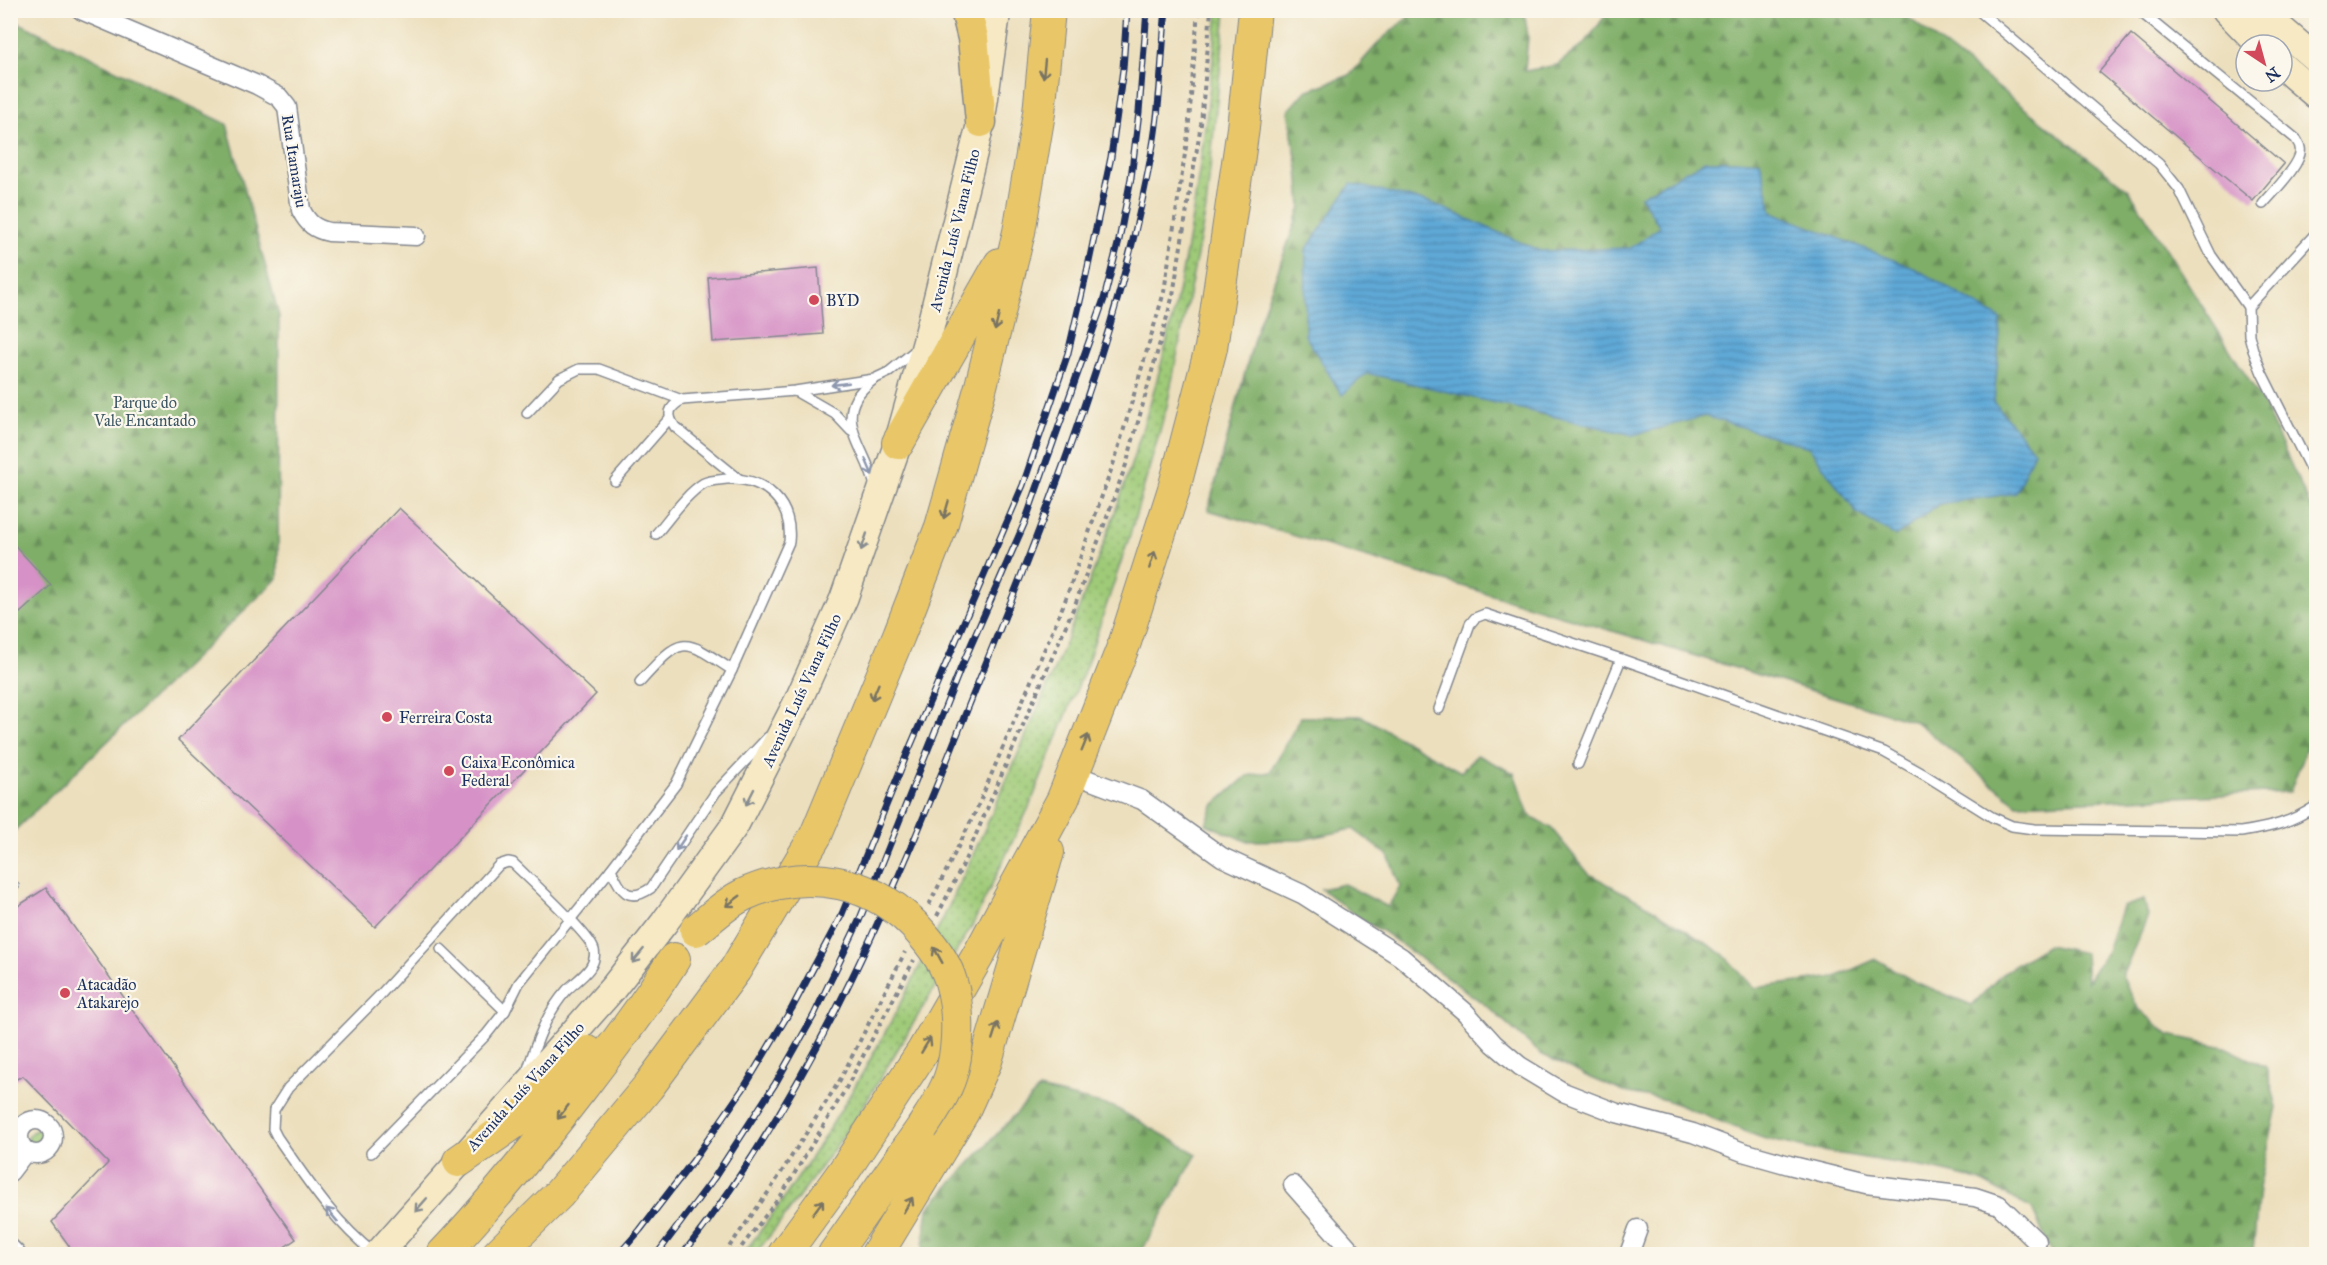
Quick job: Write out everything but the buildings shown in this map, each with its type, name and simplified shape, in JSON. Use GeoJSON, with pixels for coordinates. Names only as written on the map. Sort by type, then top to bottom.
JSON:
{"type":"FeatureCollection","features":[{"type":"Feature","properties":{"kind":"highway"},"geometry":{"type":"LineString","coordinates":[[498,1254],[558,1194],[648,1087],[735,970],[816,835],[899,635],[941,526],[981,386],[1019,232],[1039,113],[1049,10]]}},
{"type":"Feature","properties":{"kind":"highway"},"geometry":{"type":"LineString","coordinates":[[877,1254],[963,1112],[986,1061],[1068,786],[1125,642],[1174,489],[1211,348],[1243,128],[1255,10]]}},
{"type":"Feature","properties":{"kind":"highway"},"geometry":{"type":"LineString","coordinates":[[898,443],[1019,232]]}},
{"type":"Feature","properties":{"kind":"highway"},"geometry":{"type":"LineString","coordinates":[[784,1254],[842,1174],[923,1051],[979,954],[1068,786]]}},
{"type":"Feature","properties":{"kind":"highway"},"geometry":{"type":"LineString","coordinates":[[443,1254],[501,1189],[564,1111],[649,999],[674,959],[696,930],[741,895],[775,883],[807,880],[851,884],[883,898],[909,918],[937,950],[951,981],[956,1014],[953,1068],[940,1100],[834,1254]]}},
{"type":"Feature","properties":{"kind":"highway"},"geometry":{"type":"LineString","coordinates":[[459,1161],[518,1120],[567,1074],[674,959]]}},
{"type":"Feature","properties":{"kind":"main road"},"geometry":{"type":"LineString","coordinates":[[966,10],[973,38],[981,122]]}},
{"type":"Feature","properties":{"kind":"main road","name":"Avenida Luís Viana Filho"},"geometry":{"type":"LineString","coordinates":[[376,1254],[520,1095],[613,988],[664,923],[735,825],[798,701],[844,598],[898,443],[927,340],[981,122],[997,10]]}},
{"type":"Feature","properties":{"kind":"main road"},"geometry":{"type":"LineString","coordinates":[[2226,10],[2248,33]]}},
{"type":"Feature","properties":{"kind":"main road"},"geometry":{"type":"LineString","coordinates":[[2259,10],[2276,33]]}},
{"type":"Feature","properties":{"kind":"main road"},"geometry":{"type":"LineString","coordinates":[[2294,52],[2316,59]]}},
{"type":"Feature","properties":{"kind":"main road"},"geometry":{"type":"LineString","coordinates":[[2294,76],[2316,95]]}},
{"type":"Feature","properties":{"kind":"street","name":"Rua Itamaraju"},"geometry":{"type":"LineString","coordinates":[[81,10],[257,85],[279,97],[287,107],[301,210],[307,221],[316,229],[329,232],[416,236]]}},
{"type":"Feature","properties":{"kind":"street"},"geometry":{"type":"LineString","coordinates":[[1068,786],[1142,800],[1222,857],[1302,894],[1401,957],[1465,1012],[1503,1052],[1520,1066],[1563,1092],[1617,1113],[1684,1130],[1743,1152],[1800,1168],[1866,1184],[1974,1197],[1999,1205],[2037,1242]]}},
{"type":"Feature","properties":{"kind":"street"},"geometry":{"type":"LineString","coordinates":[[10,1172],[26,1151]]}},
{"type":"Feature","properties":{"kind":"street"},"geometry":{"type":"LineString","coordinates":[[1293,1185],[1354,1254]]}},
{"type":"Feature","properties":{"kind":"street"},"geometry":{"type":"LineString","coordinates":[[1629,1254],[1638,1229]]}},
{"type":"Feature","properties":{"kind":"street"},"geometry":{"type":"LineString","coordinates":[[10,1248],[16,1254]]}},
{"type":"Feature","properties":{"kind":"lane"},"geometry":{"type":"LineString","coordinates":[[1978,10],[2158,164],[2179,189],[2211,255],[2248,307],[2249,335],[2256,358],[2316,480]]}},
{"type":"Feature","properties":{"kind":"lane"},"geometry":{"type":"LineString","coordinates":[[2138,10],[2296,139],[2301,148],[2295,166],[2263,204]]}},
{"type":"Feature","properties":{"kind":"lane"},"geometry":{"type":"LineString","coordinates":[[2248,307],[2316,233]]}},
{"type":"Feature","properties":{"kind":"lane"},"geometry":{"type":"LineString","coordinates":[[879,499],[872,474],[854,436],[850,414],[861,389],[874,379],[889,372],[927,340]]}},
{"type":"Feature","properties":{"kind":"lane"},"geometry":{"type":"LineString","coordinates":[[527,413],[559,379],[579,369],[599,369],[682,400],[795,391],[874,379]]}},
{"type":"Feature","properties":{"kind":"lane"},"geometry":{"type":"LineString","coordinates":[[795,391],[835,414],[854,436]]}},
{"type":"Feature","properties":{"kind":"lane"},"geometry":{"type":"LineString","coordinates":[[682,400],[669,411],[669,419],[675,427],[739,478]]}},
{"type":"Feature","properties":{"kind":"lane"},"geometry":{"type":"LineString","coordinates":[[615,481],[669,419]]}},
{"type":"Feature","properties":{"kind":"lane"},"geometry":{"type":"LineString","coordinates":[[371,1153],[475,1047],[505,1011],[519,983],[676,784],[732,670],[789,542],[790,525],[783,507],[772,493],[756,482],[739,478],[706,482],[695,490],[656,534]]}},
{"type":"Feature","properties":{"kind":"lane"},"geometry":{"type":"LineString","coordinates":[[1439,709],[1470,624],[1479,615],[1485,614],[1621,658],[1884,753],[1925,775],[1992,817],[2012,826],[2034,829],[2241,832],[2267,828],[2296,819],[2316,806]]}},
{"type":"Feature","properties":{"kind":"lane"},"geometry":{"type":"LineString","coordinates":[[640,682],[662,658],[681,646],[698,647],[732,670]]}},
{"type":"Feature","properties":{"kind":"lane"},"geometry":{"type":"LineString","coordinates":[[1578,764],[1621,658]]}},
{"type":"Feature","properties":{"kind":"lane"},"geometry":{"type":"LineString","coordinates":[[611,869],[618,886],[626,893],[634,896],[651,888],[716,792],[749,759],[798,701]]}},
{"type":"Feature","properties":{"kind":"lane"},"geometry":{"type":"LineString","coordinates":[[376,1254],[358,1241],[332,1215],[277,1137],[273,1129],[274,1110],[288,1088],[380,995],[500,865],[508,862],[513,863],[569,918],[591,943],[594,951],[592,966],[565,992],[544,1025],[520,1095]]}},
{"type":"Feature","properties":{"kind":"lane"},"geometry":{"type":"LineString","coordinates":[[441,950],[505,1011]]}},
{"type":"Feature","properties":{"kind":"path"},"geometry":{"type":"LineString","coordinates":[[927,909],[975,813],[1065,601],[1116,456],[1164,292],[1188,134],[1198,10]]}},
{"type":"Feature","properties":{"kind":"path"},"geometry":{"type":"LineString","coordinates":[[932,925],[962,867],[1076,602],[1127,462],[1173,295],[1201,124],[1210,10]]}},
{"type":"Feature","properties":{"kind":"path"},"geometry":{"type":"LineString","coordinates":[[724,1254],[772,1187],[840,1080],[910,941]]}},
{"type":"Feature","properties":{"kind":"path"},"geometry":{"type":"LineString","coordinates":[[736,1254],[788,1185],[845,1090],[917,954]]}},
{"type":"Feature","properties":{"kind":"green space"},"geometry":{"type":"Polygon","coordinates":[[[1424,10],[1524,11],[1528,36],[1525,71],[1557,65],[1585,43],[1609,11],[1900,11],[2129,190],[2261,399],[2316,519],[2316,721],[2290,792],[2017,804],[1916,722],[1208,510],[1257,328],[1301,207],[1298,169],[1288,111],[1306,91],[1350,75],[1381,40],[1412,14],[1424,10]]]}},
{"type":"Feature","properties":{"kind":"green space"},"geometry":{"type":"Polygon","coordinates":[[[1218,11],[1226,11],[1206,209],[1167,406],[1130,535],[1086,666],[1030,805],[973,924],[857,1117],[755,1254],[743,1254],[816,1151],[849,1097],[910,985],[966,871],[1058,660],[1099,556],[1136,450],[1165,350],[1176,302],[1201,157],[1218,11]]]}},
{"type":"Feature","properties":{"kind":"green space","name":"Parque do Vale Encantado"},"geometry":{"type":"Polygon","coordinates":[[[11,19],[227,124],[279,316],[278,578],[11,834],[10,515],[14,511],[10,507],[11,19]]]}},
{"type":"Feature","properties":{"kind":"green space"},"geometry":{"type":"Polygon","coordinates":[[[1361,716],[1461,772],[1477,755],[1514,773],[1529,815],[1551,828],[1589,874],[1648,906],[1723,954],[1754,988],[1836,977],[1876,959],[1915,982],[1972,1005],[2004,972],[2048,945],[2085,953],[2087,982],[2107,951],[2122,907],[2144,900],[2148,916],[2122,976],[2138,1008],[2169,1035],[2225,1047],[2266,1067],[2277,1107],[2259,1188],[2253,1251],[2255,1254],[2052,1254],[2032,1209],[1979,1180],[1927,1168],[1809,1149],[1762,1138],[1666,1100],[1624,1092],[1541,1054],[1488,1007],[1321,889],[1344,884],[1388,907],[1400,886],[1388,855],[1353,829],[1301,840],[1246,841],[1206,824],[1213,806],[1247,776],[1270,772],[1301,717],[1361,716]]]}},
{"type":"Feature","properties":{"kind":"green space"},"geometry":{"type":"Polygon","coordinates":[[[1039,1089],[1114,1107],[1197,1154],[1140,1254],[922,1254],[928,1208],[1039,1089]]]}},
{"type":"Feature","properties":{"kind":"green space"},"geometry":{"type":"Polygon","coordinates":[[[34,1130],[42,1130],[48,1136],[48,1144],[42,1150],[34,1150],[28,1144],[28,1136],[34,1130]]]}},
{"type":"Feature","properties":{"kind":"water"},"geometry":{"type":"Polygon","coordinates":[[[1705,161],[1760,161],[1772,212],[1916,269],[2001,319],[1994,402],[2034,451],[2016,493],[1939,504],[1896,536],[1857,513],[1809,447],[1705,416],[1633,435],[1367,373],[1342,395],[1305,335],[1306,250],[1351,184],[1432,203],[1540,251],[1631,248],[1660,227],[1641,196],[1705,161]]]}},
{"type":"Feature","properties":{"kind":"railway"},"geometry":{"type":"LineString","coordinates":[[619,1254],[693,1161],[745,1086],[792,1008],[842,914],[907,754],[1023,485],[1068,353],[1086,276],[1111,157],[1123,69],[1127,10]]}},
{"type":"Feature","properties":{"kind":"railway"},"geometry":{"type":"LineString","coordinates":[[657,1254],[714,1178],[775,1084],[814,1015],[859,921],[960,670],[1025,522],[1104,299],[1119,240],[1131,178],[1147,10]]}},
{"type":"Feature","properties":{"kind":"railway"},"geometry":{"type":"LineString","coordinates":[[683,1254],[729,1192],[771,1128],[844,993],[909,853],[1022,572],[1075,432],[1120,290],[1153,145],[1158,112],[1166,10]]}},
{"type":"Feature","properties":{"kind":"place","name":"BYD"},"geometry":{"type":"Point","coordinates":[814,300]}},
{"type":"Feature","properties":{"kind":"place","name":"Ferreira Costa"},"geometry":{"type":"Point","coordinates":[387,717]}},
{"type":"Feature","properties":{"kind":"place","name":"Caixa Econômica Federal"},"geometry":{"type":"Point","coordinates":[449,771]}},
{"type":"Feature","properties":{"kind":"place","name":"Atacadão Atakarejo"},"geometry":{"type":"Point","coordinates":[65,993]}}]}
